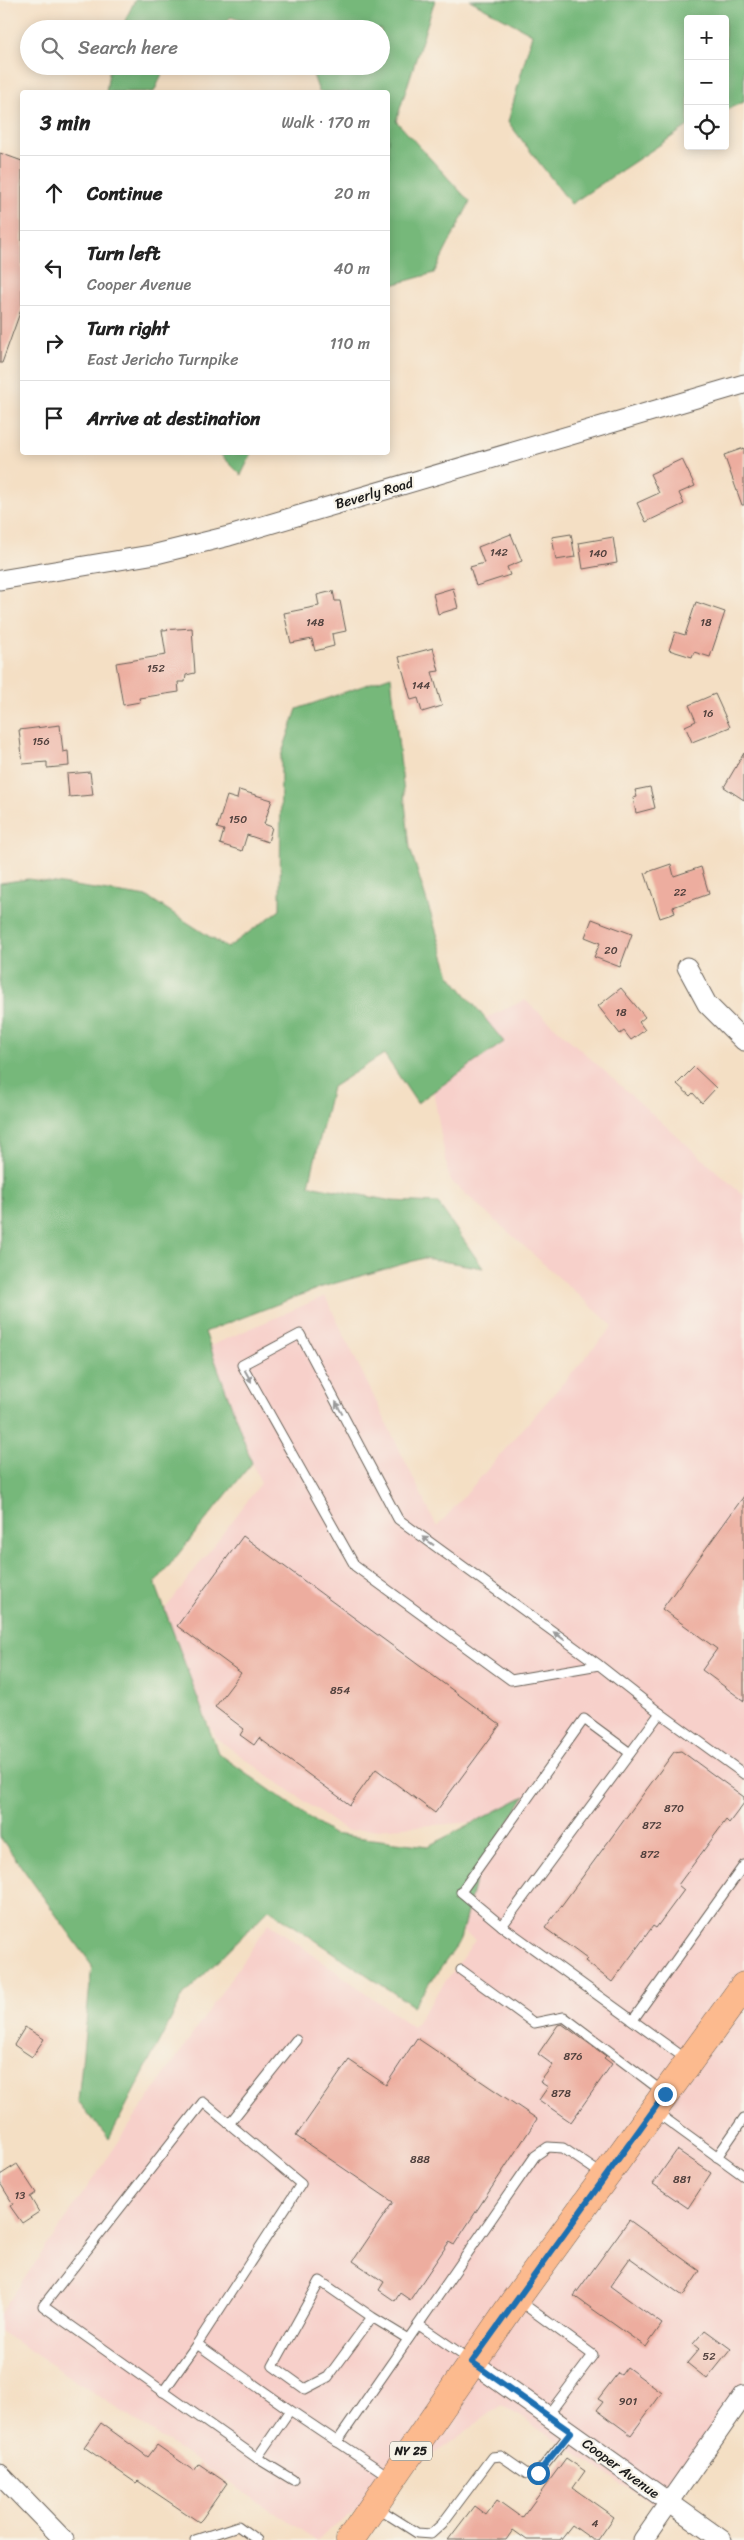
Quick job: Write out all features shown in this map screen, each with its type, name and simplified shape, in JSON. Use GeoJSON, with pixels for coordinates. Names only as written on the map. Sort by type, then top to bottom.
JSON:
{"type":"FeatureCollection","features":[{"type":"Feature","properties":{"kind":"main road","name":"NY 25"},"geometry":{"type":"LineString","coordinates":[[350,2540],[516,2299],[689,2061],[742,1993]]}},
{"type":"Feature","properties":{"kind":"street","name":"Beverly Road"},"geometry":{"type":"LineString","coordinates":[[0,580],[156,554],[229,536],[744,384]]}},
{"type":"Feature","properties":{"kind":"street"},"geometry":{"type":"LineString","coordinates":[[687,968],[707,1004],[744,1041]]}},
{"type":"Feature","properties":{"kind":"street","name":"Cooper Avenue"},"geometry":{"type":"LineString","coordinates":[[472,2362],[722,2540]]}},
{"type":"Feature","properties":{"kind":"street"},"geometry":{"type":"LineString","coordinates":[[642,2540],[744,2394]]}},
{"type":"Feature","properties":{"kind":"street"},"geometry":{"type":"LineString","coordinates":[[0,2474],[64,2540]]}},
{"type":"Feature","properties":{"kind":"lane"},"geometry":{"type":"LineString","coordinates":[[599,1665],[511,1680],[355,1566],[242,1365],[300,1334],[398,1519],[599,1665],[660,1713],[744,1774]]}},
{"type":"Feature","properties":{"kind":"lane"},"geometry":{"type":"LineString","coordinates":[[502,1926],[660,1713]]}},
{"type":"Feature","properties":{"kind":"lane"},"geometry":{"type":"LineString","coordinates":[[630,1754],[584,1720],[461,1892],[502,1926],[689,2061]]}},
{"type":"Feature","properties":{"kind":"lane"},"geometry":{"type":"LineString","coordinates":[[633,2020],[744,1865]]}},
{"type":"Feature","properties":{"kind":"lane"},"geometry":{"type":"LineString","coordinates":[[461,1970],[534,2023],[564,2017],[717,2156],[744,2176]]}},
{"type":"Feature","properties":{"kind":"lane"},"geometry":{"type":"LineString","coordinates":[[229,2124],[296,2040]]}},
{"type":"Feature","properties":{"kind":"lane"},"geometry":{"type":"LineString","coordinates":[[163,2392],[300,2184],[203,2102],[43,2306],[163,2392],[257,2458],[293,2480]]}},
{"type":"Feature","properties":{"kind":"lane"},"geometry":{"type":"LineString","coordinates":[[717,2156],[744,2118]]}},
{"type":"Feature","properties":{"kind":"lane"},"geometry":{"type":"LineString","coordinates":[[337,2442],[535,2156],[548,2147],[563,2148],[605,2176]]}},
{"type":"Feature","properties":{"kind":"lane"},"geometry":{"type":"LineString","coordinates":[[372,2317],[328,2377],[305,2388],[273,2366],[320,2281],[408,2340]]}},
{"type":"Feature","properties":{"kind":"lane"},"geometry":{"type":"LineString","coordinates":[[516,2299],[593,2355],[548,2415]]}},
{"type":"Feature","properties":{"kind":"lane"},"geometry":{"type":"LineString","coordinates":[[418,2325],[472,2362]]}},
{"type":"Feature","properties":{"kind":"lane"},"geometry":{"type":"LineString","coordinates":[[196,2344],[392,2478]]}},
{"type":"Feature","properties":{"kind":"lane"},"geometry":{"type":"LineString","coordinates":[[257,2458],[290,2410]]}},
{"type":"Feature","properties":{"kind":"lane"},"geometry":{"type":"LineString","coordinates":[[374,2505],[417,2533],[431,2534],[442,2524],[492,2458],[501,2456],[532,2475],[543,2469],[571,2432]]}},
{"type":"Feature","properties":{"kind":"lane"},"geometry":{"type":"LineString","coordinates":[[195,2540],[238,2526],[257,2540]]}},
{"type":"Feature","properties":{"kind":"shaded area"},"geometry":{"type":"Polygon","coordinates":[[[525,1000],[744,1196],[744,2384],[657,2507],[502,2405],[316,2540],[0,2331],[0,2314],[269,1923],[413,2027],[475,1940],[431,1908],[491,1821],[346,1831],[216,1738],[159,1617],[261,1483],[201,1350],[325,1296],[437,1527],[613,1326],[449,1179],[425,1046],[525,1000]]]}},
{"type":"Feature","properties":{"kind":"green space"},"geometry":{"type":"Polygon","coordinates":[[[135,0],[435,0],[396,121],[470,202],[434,273],[390,285],[390,90],[318,90],[313,75],[390,75],[390,20],[240,20],[231,17],[228,20],[125,20],[135,0]]]}},
{"type":"Feature","properties":{"kind":"green space"},"geometry":{"type":"Polygon","coordinates":[[[470,0],[744,0],[744,102],[729,108],[729,15],[684,15],[684,129],[571,204],[508,122],[532,34],[470,0]]]}},
{"type":"Feature","properties":{"kind":"green space"},"geometry":{"type":"Polygon","coordinates":[[[109,75],[162,75],[155,90],[106,90],[109,75]]]}},
{"type":"Feature","properties":{"kind":"green space"},"geometry":{"type":"Polygon","coordinates":[[[221,455],[251,455],[241,475],[221,455]]]}},
{"type":"Feature","properties":{"kind":"green space"},"geometry":{"type":"Polygon","coordinates":[[[391,676],[410,848],[450,975],[504,1042],[417,1103],[384,1054],[332,1087],[309,1185],[392,1201],[438,1203],[483,1268],[424,1258],[322,1287],[205,1332],[252,1463],[155,1583],[218,1753],[332,1834],[428,1846],[525,1796],[478,1870],[459,1943],[413,2006],[269,1909],[183,1996],[109,2139],[78,2101],[92,1965],[0,1837],[0,883],[28,879],[148,897],[227,948],[280,910],[281,756],[297,709],[391,676]]]}},
{"type":"Feature","properties":{"kind":"building"},"geometry":{"type":"Polygon","coordinates":[[[0,153],[20,160],[20,313],[2,363],[0,363],[0,153]]]}},
{"type":"Feature","properties":{"kind":"building"},"geometry":{"type":"Polygon","coordinates":[[[744,448],[744,505],[742,505],[724,455],[744,448]]]}},
{"type":"Feature","properties":{"kind":"building"},"geometry":{"type":"Polygon","coordinates":[[[682,459],[695,486],[679,493],[684,504],[646,522],[637,503],[659,493],[650,474],[682,459]]]}},
{"type":"Feature","properties":{"kind":"building"},"geometry":{"type":"Polygon","coordinates":[[[511,534],[522,561],[507,567],[510,575],[476,586],[470,567],[484,563],[478,547],[511,534]]]}},
{"type":"Feature","properties":{"kind":"building"},"geometry":{"type":"Polygon","coordinates":[[[571,534],[575,557],[556,560],[552,537],[571,534]]]}},
{"type":"Feature","properties":{"kind":"building"},"geometry":{"type":"Polygon","coordinates":[[[613,537],[617,563],[583,569],[579,543],[613,537]]]}},
{"type":"Feature","properties":{"kind":"building"},"geometry":{"type":"Polygon","coordinates":[[[453,588],[458,608],[438,614],[433,594],[453,588]]]}},
{"type":"Feature","properties":{"kind":"building"},"geometry":{"type":"Polygon","coordinates":[[[333,591],[335,601],[340,601],[346,631],[332,634],[334,646],[315,651],[312,639],[291,643],[284,613],[319,606],[317,595],[333,591]]]}},
{"type":"Feature","properties":{"kind":"building"},"geometry":{"type":"Polygon","coordinates":[[[696,602],[725,612],[710,657],[694,652],[692,657],[669,650],[675,632],[685,635],[696,602]]]}},
{"type":"Feature","properties":{"kind":"building"},"geometry":{"type":"Polygon","coordinates":[[[192,628],[195,673],[186,675],[185,682],[178,682],[179,692],[139,698],[140,702],[123,705],[116,663],[166,655],[162,630],[192,628]]]}},
{"type":"Feature","properties":{"kind":"building"},"geometry":{"type":"Polygon","coordinates":[[[433,648],[439,671],[432,672],[442,706],[422,712],[418,698],[411,700],[399,657],[433,648]]]}},
{"type":"Feature","properties":{"kind":"building"},"geometry":{"type":"Polygon","coordinates":[[[715,694],[730,727],[692,742],[685,726],[696,721],[689,705],[715,694]]]}},
{"type":"Feature","properties":{"kind":"building"},"geometry":{"type":"Polygon","coordinates":[[[60,725],[63,752],[68,751],[69,766],[47,768],[47,762],[23,764],[19,730],[60,725]]]}},
{"type":"Feature","properties":{"kind":"building"},"geometry":{"type":"Polygon","coordinates":[[[744,753],[744,800],[724,787],[744,753]]]}},
{"type":"Feature","properties":{"kind":"building"},"geometry":{"type":"Polygon","coordinates":[[[90,772],[93,795],[69,797],[67,774],[90,772]]]}},
{"type":"Feature","properties":{"kind":"building"},"geometry":{"type":"Polygon","coordinates":[[[650,787],[655,808],[636,813],[633,798],[637,797],[635,790],[650,787]]]}},
{"type":"Feature","properties":{"kind":"building"},"geometry":{"type":"Polygon","coordinates":[[[239,790],[272,800],[264,824],[272,827],[268,842],[247,835],[242,851],[220,844],[224,830],[217,828],[227,796],[237,799],[239,790]]]}},
{"type":"Feature","properties":{"kind":"building"},"geometry":{"type":"Polygon","coordinates":[[[671,864],[674,876],[701,867],[709,894],[673,907],[675,913],[660,918],[645,873],[671,864]]]}},
{"type":"Feature","properties":{"kind":"building"},"geometry":{"type":"Polygon","coordinates":[[[592,919],[632,934],[620,967],[594,957],[600,943],[585,937],[592,919]]]}},
{"type":"Feature","properties":{"kind":"building"},"geometry":{"type":"Polygon","coordinates":[[[621,988],[645,1017],[639,1022],[645,1030],[631,1040],[624,1031],[620,1034],[598,1006],[621,988]]]}},
{"type":"Feature","properties":{"kind":"building"},"geometry":{"type":"Polygon","coordinates":[[[694,1067],[716,1088],[702,1103],[693,1093],[690,1096],[677,1084],[694,1067]]]}},
{"type":"Feature","properties":{"kind":"building"},"geometry":{"type":"Polygon","coordinates":[[[744,1496],[744,1701],[702,1670],[717,1649],[662,1609],[744,1496]]]}},
{"type":"Feature","properties":{"kind":"building"},"geometry":{"type":"Polygon","coordinates":[[[243,1536],[500,1725],[435,1813],[376,1769],[350,1805],[259,1738],[254,1745],[240,1735],[244,1729],[215,1707],[241,1673],[177,1626],[243,1536]]]}},
{"type":"Feature","properties":{"kind":"building"},"geometry":{"type":"Polygon","coordinates":[[[681,1751],[744,1797],[744,1803],[729,1823],[726,1820],[678,1885],[684,1890],[656,1928],[653,1926],[612,1982],[585,1961],[587,1959],[545,1928],[674,1752],[681,1751]]]}},
{"type":"Feature","properties":{"kind":"building"},"geometry":{"type":"Polygon","coordinates":[[[562,2024],[606,2056],[604,2058],[612,2064],[571,2122],[539,2100],[548,2087],[540,2082],[553,2065],[538,2054],[558,2025],[562,2024]]]}},
{"type":"Feature","properties":{"kind":"building"},"geometry":{"type":"Polygon","coordinates":[[[25,2027],[44,2039],[32,2057],[14,2045],[25,2027]]]}},
{"type":"Feature","properties":{"kind":"building"},"geometry":{"type":"Polygon","coordinates":[[[417,2038],[537,2119],[454,2245],[449,2242],[410,2300],[400,2293],[395,2301],[379,2290],[384,2282],[353,2261],[393,2202],[296,2136],[349,2060],[386,2085],[417,2038]]]}},
{"type":"Feature","properties":{"kind":"building"},"geometry":{"type":"Polygon","coordinates":[[[677,2150],[711,2173],[688,2208],[653,2184],[677,2150]]]}},
{"type":"Feature","properties":{"kind":"building"},"geometry":{"type":"Polygon","coordinates":[[[17,2164],[36,2193],[30,2197],[39,2212],[22,2223],[10,2206],[13,2204],[0,2183],[0,2175],[17,2164]]]}},
{"type":"Feature","properties":{"kind":"building"},"geometry":{"type":"Polygon","coordinates":[[[629,2220],[700,2271],[683,2296],[630,2258],[610,2286],[662,2324],[646,2347],[574,2296],[629,2220]]]}},
{"type":"Feature","properties":{"kind":"building"},"geometry":{"type":"Polygon","coordinates":[[[705,2330],[731,2349],[707,2379],[687,2363],[699,2349],[693,2344],[705,2330]]]}},
{"type":"Feature","properties":{"kind":"building"},"geometry":{"type":"Polygon","coordinates":[[[627,2367],[662,2393],[631,2435],[597,2410],[603,2402],[598,2399],[618,2373],[621,2375],[627,2367]]]}},
{"type":"Feature","properties":{"kind":"building"},"geometry":{"type":"Polygon","coordinates":[[[101,2423],[148,2457],[157,2445],[194,2471],[199,2464],[227,2483],[199,2522],[138,2481],[136,2483],[84,2447],[101,2423]]]}},
{"type":"Feature","properties":{"kind":"building"},"geometry":{"type":"Polygon","coordinates":[[[566,2458],[585,2471],[573,2488],[614,2517],[598,2540],[593,2540],[572,2525],[560,2540],[527,2540],[513,2530],[506,2540],[448,2540],[474,2506],[486,2515],[497,2500],[522,2518],[566,2458]]]}},
{"type":"Feature","properties":{"kind":"route"},"geometry":{"type":"LineString","coordinates":[[538,2473],[571,2432],[472,2362],[665,2094]]}}]}
